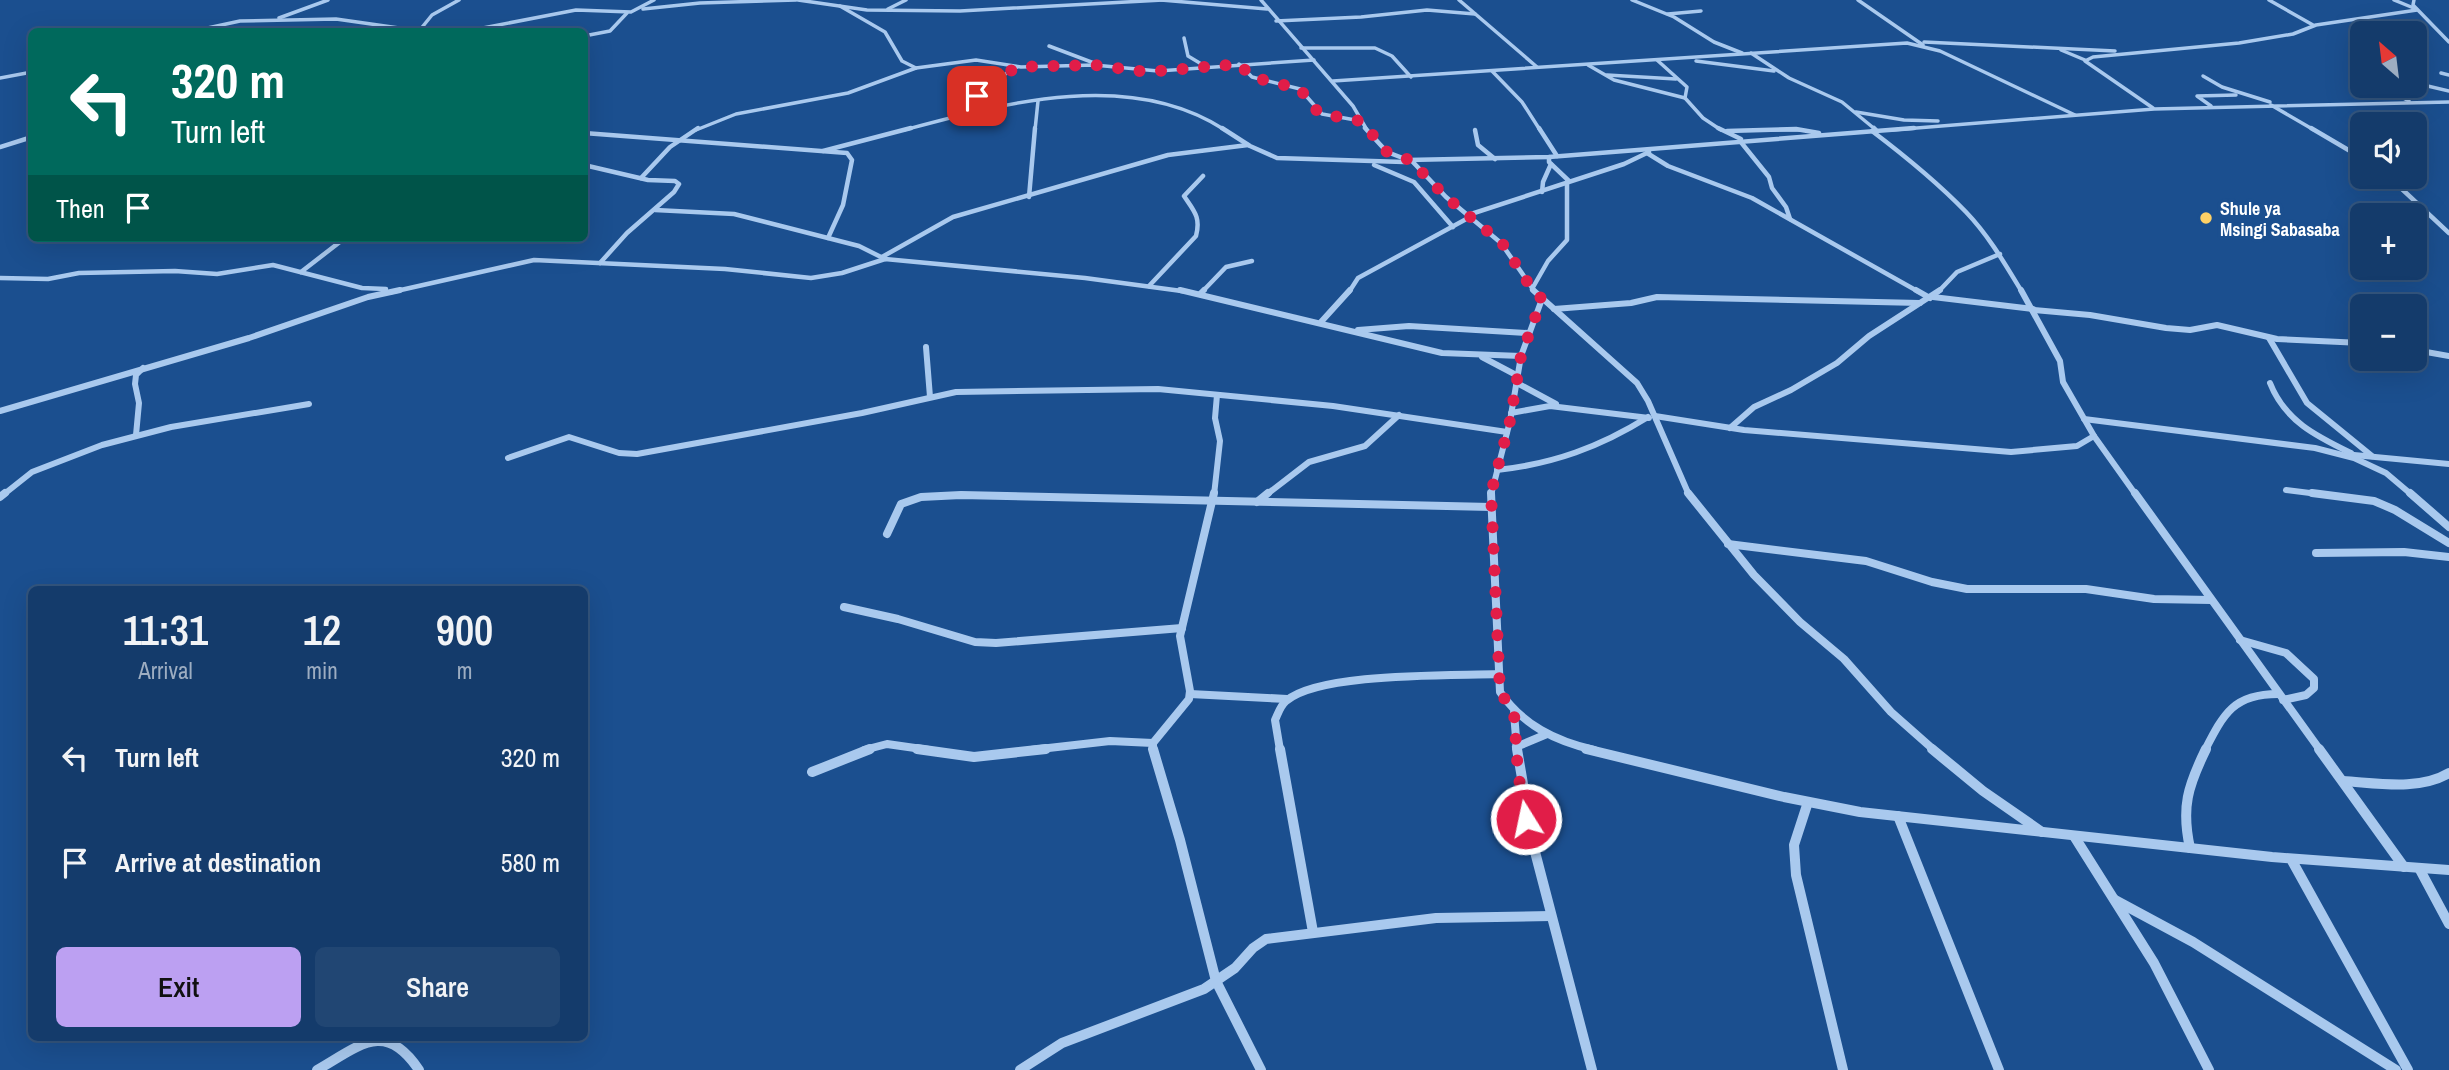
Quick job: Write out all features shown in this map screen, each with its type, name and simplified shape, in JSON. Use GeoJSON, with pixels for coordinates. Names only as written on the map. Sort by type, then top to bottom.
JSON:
{"type":"FeatureCollection","features":[{"type":"Feature","properties":{"kind":"street"},"geometry":{"type":"LineString","coordinates":[[275,20],[328,0]]}},
{"type":"Feature","properties":{"kind":"street"},"geometry":{"type":"LineString","coordinates":[[421,28],[432,15],[459,0]]}},
{"type":"Feature","properties":{"kind":"street"},"geometry":{"type":"LineString","coordinates":[[639,10],[654,0]]}},
{"type":"Feature","properties":{"kind":"street"},"geometry":{"type":"LineString","coordinates":[[694,0],[702,2]]}},
{"type":"Feature","properties":{"kind":"street"},"geometry":{"type":"LineString","coordinates":[[483,28],[583,9],[627,13],[702,2],[800,0],[882,11],[1007,9],[1162,0],[1267,9]]}},
{"type":"Feature","properties":{"kind":"street"},"geometry":{"type":"LineString","coordinates":[[882,11],[906,0]]}},
{"type":"Feature","properties":{"kind":"street"},"geometry":{"type":"LineString","coordinates":[[1000,0],[1007,9]]}},
{"type":"Feature","properties":{"kind":"street"},"geometry":{"type":"LineString","coordinates":[[1261,0],[1300,48],[1333,81],[1387,152],[1411,161],[1502,243],[1532,289],[1637,383],[1688,494],[1754,575],[1800,622],[1844,659],[1891,712],[1983,791],[2043,832]]}},
{"type":"Feature","properties":{"kind":"street"},"geometry":{"type":"LineString","coordinates":[[1632,0],[1667,14],[1842,102],[1967,213],[2000,254],[2033,309],[2060,361],[2063,382],[2094,436],[2404,867]]}},
{"type":"Feature","properties":{"kind":"street"},"geometry":{"type":"LineString","coordinates":[[1642,0],[1648,6]]}},
{"type":"Feature","properties":{"kind":"street"},"geometry":{"type":"LineString","coordinates":[[1858,0],[1925,46]]}},
{"type":"Feature","properties":{"kind":"street"},"geometry":{"type":"LineString","coordinates":[[2269,0],[2314,25]]}},
{"type":"Feature","properties":{"kind":"street"},"geometry":{"type":"LineString","coordinates":[[2394,0],[2417,10]]}},
{"type":"Feature","properties":{"kind":"street"},"geometry":{"type":"LineString","coordinates":[[2414,0],[2413,5],[2417,10],[2449,42]]}},
{"type":"Feature","properties":{"kind":"street"},"geometry":{"type":"LineString","coordinates":[[1445,11],[1460,1],[1537,68]]}},
{"type":"Feature","properties":{"kind":"street"},"geometry":{"type":"LineString","coordinates":[[898,4],[933,10]]}},
{"type":"Feature","properties":{"kind":"street"},"geometry":{"type":"LineString","coordinates":[[840,6],[885,32],[902,61],[916,68]]}},
{"type":"Feature","properties":{"kind":"street"},"geometry":{"type":"LineString","coordinates":[[2085,61],[2093,57],[2239,43],[2293,34],[2314,25],[2417,10]]}},
{"type":"Feature","properties":{"kind":"street"},"geometry":{"type":"LineString","coordinates":[[1276,20],[1445,11],[1475,15]]}},
{"type":"Feature","properties":{"kind":"street"},"geometry":{"type":"LineString","coordinates":[[1667,14],[1701,11]]}},
{"type":"Feature","properties":{"kind":"street"},"geometry":{"type":"LineString","coordinates":[[588,35],[610,31],[627,13]]}},
{"type":"Feature","properties":{"kind":"street"},"geometry":{"type":"LineString","coordinates":[[205,28],[229,22],[344,20],[399,28]]}},
{"type":"Feature","properties":{"kind":"street"},"geometry":{"type":"LineString","coordinates":[[1184,38],[1183,49],[1189,59],[1207,66]]}},
{"type":"Feature","properties":{"kind":"street"},"geometry":{"type":"LineString","coordinates":[[1920,42],[2136,53]]}},
{"type":"Feature","properties":{"kind":"street"},"geometry":{"type":"LineString","coordinates":[[1333,81],[1908,43],[1925,46],[1973,65],[2076,115]]}},
{"type":"Feature","properties":{"kind":"street"},"geometry":{"type":"LineString","coordinates":[[1049,46],[1104,66]]}},
{"type":"Feature","properties":{"kind":"street"},"geometry":{"type":"LineString","coordinates":[[1300,48],[1376,48],[1392,56],[1411,77]]}},
{"type":"Feature","properties":{"kind":"street"},"geometry":{"type":"LineString","coordinates":[[1730,48],[1806,49]]}},
{"type":"Feature","properties":{"kind":"street"},"geometry":{"type":"LineString","coordinates":[[2057,48],[2085,61],[2154,109]]}},
{"type":"Feature","properties":{"kind":"street"},"geometry":{"type":"LineString","coordinates":[[1682,58],[1780,72]]}},
{"type":"Feature","properties":{"kind":"street"},"geometry":{"type":"LineString","coordinates":[[641,178],[677,141],[718,119],[848,93],[916,68],[976,60],[1017,67],[1104,66],[1148,72],[1314,60]]}},
{"type":"Feature","properties":{"kind":"street"},"geometry":{"type":"LineString","coordinates":[[1657,60],[1687,87],[1685,98]]}},
{"type":"Feature","properties":{"kind":"street"},"geometry":{"type":"LineString","coordinates":[[1239,64],[1252,77],[1300,89],[1322,114],[1361,121]]}},
{"type":"Feature","properties":{"kind":"street"},"geometry":{"type":"LineString","coordinates":[[1588,65],[1614,80],[1685,98],[1703,117],[1722,131],[1743,141],[1752,152],[1760,170],[1769,177],[1768,183],[1788,209],[1790,219]]}},
{"type":"Feature","properties":{"kind":"street"},"geometry":{"type":"LineString","coordinates":[[952,119],[987,85],[1017,67]]}},
{"type":"Feature","properties":{"kind":"street"},"geometry":{"type":"LineString","coordinates":[[1492,71],[1522,102],[1557,156]]}},
{"type":"Feature","properties":{"kind":"street"},"geometry":{"type":"LineString","coordinates":[[0,78],[28,73]]}},
{"type":"Feature","properties":{"kind":"street"},"geometry":{"type":"LineString","coordinates":[[2441,73],[2449,75]]}},
{"type":"Feature","properties":{"kind":"street"},"geometry":{"type":"LineString","coordinates":[[1603,75],[1677,79]]}},
{"type":"Feature","properties":{"kind":"street"},"geometry":{"type":"LineString","coordinates":[[2203,76],[2222,87],[2273,104],[2350,151]]}},
{"type":"Feature","properties":{"kind":"street"},"geometry":{"type":"LineString","coordinates":[[2427,86],[2449,92]]}},
{"type":"Feature","properties":{"kind":"street"},"geometry":{"type":"LineString","coordinates":[[2212,107],[2197,96],[2246,96]]}},
{"type":"Feature","properties":{"kind":"street"},"geometry":{"type":"LineString","coordinates":[[823,151],[1038,101],[1118,97],[1163,102],[1204,117],[1267,156],[1286,160],[1366,162],[1549,157],[2154,109],[2273,104],[2449,102]]}},
{"type":"Feature","properties":{"kind":"street"},"geometry":{"type":"LineString","coordinates":[[2404,98],[2410,101]]}},
{"type":"Feature","properties":{"kind":"street"},"geometry":{"type":"LineString","coordinates":[[1029,197],[1038,101]]}},
{"type":"Feature","properties":{"kind":"street"},"geometry":{"type":"LineString","coordinates":[[2437,102],[2449,108]]}},
{"type":"Feature","properties":{"kind":"street"},"geometry":{"type":"LineString","coordinates":[[1856,112],[1904,120],[1960,124]]}},
{"type":"Feature","properties":{"kind":"street"},"geometry":{"type":"LineString","coordinates":[[1865,122],[1896,129]]}},
{"type":"Feature","properties":{"kind":"street"},"geometry":{"type":"LineString","coordinates":[[1722,131],[1796,129],[1823,135]]}},
{"type":"Feature","properties":{"kind":"street"},"geometry":{"type":"LineString","coordinates":[[1475,130],[1478,145],[1495,159]]}},
{"type":"Feature","properties":{"kind":"street"},"geometry":{"type":"LineString","coordinates":[[588,134],[848,153],[852,160],[843,205],[828,239]]}},
{"type":"Feature","properties":{"kind":"street"},"geometry":{"type":"LineString","coordinates":[[0,147],[28,138]]}},
{"type":"Feature","properties":{"kind":"street"},"geometry":{"type":"LineString","coordinates":[[0,411],[249,338],[398,289],[534,260],[725,269],[811,278],[842,273],[883,258],[953,217],[1168,155],[1248,145]]}},
{"type":"Feature","properties":{"kind":"street"},"geometry":{"type":"LineString","coordinates":[[1321,322],[1344,299],[1358,278],[1469,216],[1624,164],[1656,149]]}},
{"type":"Feature","properties":{"kind":"street"},"geometry":{"type":"LineString","coordinates":[[1647,153],[1668,166],[1741,193],[1931,297],[2090,314],[2190,330],[2210,324],[2269,338],[2350,342]]}},
{"type":"Feature","properties":{"kind":"street"},"geometry":{"type":"LineString","coordinates":[[1532,289],[1548,261],[1567,240],[1568,182],[1551,164],[1549,157]]}},
{"type":"Feature","properties":{"kind":"street"},"geometry":{"type":"LineString","coordinates":[[1366,162],[1414,182],[1453,227]]}},
{"type":"Feature","properties":{"kind":"street"},"geometry":{"type":"LineString","coordinates":[[1542,192],[1543,182],[1551,164]]}},
{"type":"Feature","properties":{"kind":"street"},"geometry":{"type":"LineString","coordinates":[[588,165],[641,178],[675,181],[679,184],[674,192],[627,233],[600,263]]}},
{"type":"Feature","properties":{"kind":"street"},"geometry":{"type":"LineString","coordinates":[[1149,286],[1153,276],[1185,251],[1198,230],[1198,214],[1184,196],[1203,176]]}},
{"type":"Feature","properties":{"kind":"street"},"geometry":{"type":"LineString","coordinates":[[2402,189],[2449,233]]}},
{"type":"Feature","properties":{"kind":"street"},"geometry":{"type":"LineString","coordinates":[[655,210],[726,212],[867,250],[883,258],[1149,286],[1200,294],[1442,353],[1521,356]]}},
{"type":"Feature","properties":{"kind":"street"},"geometry":{"type":"LineString","coordinates":[[301,272],[340,242]]}},
{"type":"Feature","properties":{"kind":"street"},"geometry":{"type":"LineString","coordinates":[[857,267],[867,250]]}},
{"type":"Feature","properties":{"kind":"street"},"geometry":{"type":"LineString","coordinates":[[1730,428],[1754,407],[1791,390],[1837,363],[1868,336],[1945,287],[1957,272],[2000,254]]}},
{"type":"Feature","properties":{"kind":"street"},"geometry":{"type":"LineString","coordinates":[[1200,294],[1223,269],[1252,261]]}},
{"type":"Feature","properties":{"kind":"street"},"geometry":{"type":"LineString","coordinates":[[0,278],[48,279],[79,273],[175,271],[218,275],[273,265],[362,288],[398,289]]}},
{"type":"Feature","properties":{"kind":"street"},"geometry":{"type":"LineString","coordinates":[[1554,309],[1631,303],[1657,297],[1920,303]]}},
{"type":"Feature","properties":{"kind":"street"},"geometry":{"type":"LineString","coordinates":[[1542,299],[1521,356],[1507,432],[1491,493],[1500,692],[1514,713],[1568,744],[1808,802],[1898,816],[2074,836],[2291,859],[2449,870]]}},
{"type":"Feature","properties":{"kind":"street"},"geometry":{"type":"LineString","coordinates":[[1351,330],[1409,326],[1528,332]]}},
{"type":"Feature","properties":{"kind":"street"},"geometry":{"type":"LineString","coordinates":[[2269,338],[2306,403],[2372,456]]}},
{"type":"Feature","properties":{"kind":"street"},"geometry":{"type":"LineString","coordinates":[[926,347],[930,397]]}},
{"type":"Feature","properties":{"kind":"street"},"geometry":{"type":"LineString","coordinates":[[2427,352],[2449,356]]}},
{"type":"Feature","properties":{"kind":"street"},"geometry":{"type":"LineString","coordinates":[[1481,356],[1561,407]]}},
{"type":"Feature","properties":{"kind":"street"},"geometry":{"type":"LineString","coordinates":[[136,435],[139,403],[135,384],[138,373],[144,368]]}},
{"type":"Feature","properties":{"kind":"street"},"geometry":{"type":"LineString","coordinates":[[2270,383],[2280,407],[2290,417],[2306,430],[2355,455]]}},
{"type":"Feature","properties":{"kind":"street"},"geometry":{"type":"LineString","coordinates":[[508,458],[569,437],[580,438],[618,454],[637,454],[862,413],[956,392],[1158,389],[1399,415],[1507,432]]}},
{"type":"Feature","properties":{"kind":"street"},"geometry":{"type":"LineString","coordinates":[[1217,395],[1215,418],[1220,441],[1213,502],[1180,636],[1189,699],[1153,743],[1153,751],[1180,840],[1216,981],[1261,1070]]}},
{"type":"Feature","properties":{"kind":"street"},"geometry":{"type":"LineString","coordinates":[[1513,402],[1730,428],[2011,452],[2077,446],[2094,436]]}},
{"type":"Feature","properties":{"kind":"street"},"geometry":{"type":"LineString","coordinates":[[0,498],[32,472],[136,435],[309,404]]}},
{"type":"Feature","properties":{"kind":"street"},"geometry":{"type":"LineString","coordinates":[[1511,413],[1541,407]]}},
{"type":"Feature","properties":{"kind":"street"},"geometry":{"type":"LineString","coordinates":[[1256,502],[1309,462],[1365,446],[1399,415]]}},
{"type":"Feature","properties":{"kind":"street"},"geometry":{"type":"LineString","coordinates":[[1497,470],[1529,468],[1561,460],[1602,444],[1653,417]]}},
{"type":"Feature","properties":{"kind":"street"},"geometry":{"type":"LineString","coordinates":[[2084,419],[2237,437],[2343,455],[2449,464]]}},
{"type":"Feature","properties":{"kind":"street"},"geometry":{"type":"LineString","coordinates":[[2343,455],[2386,473],[2449,527]]}},
{"type":"Feature","properties":{"kind":"street"},"geometry":{"type":"LineString","coordinates":[[2286,491],[2374,501],[2395,510],[2449,543]]}},
{"type":"Feature","properties":{"kind":"street"},"geometry":{"type":"LineString","coordinates":[[887,534],[901,504],[921,497],[961,495],[1491,507]]}},
{"type":"Feature","properties":{"kind":"street"},"geometry":{"type":"LineString","coordinates":[[1728,544],[1866,561],[1932,582],[1967,589],[2086,589],[2154,599],[2210,600]]}},
{"type":"Feature","properties":{"kind":"street"},"geometry":{"type":"LineString","coordinates":[[2316,553],[2404,552],[2449,557]]}},
{"type":"Feature","properties":{"kind":"street"},"geometry":{"type":"LineString","coordinates":[[844,607],[898,619],[975,642],[996,643],[1182,628]]}},
{"type":"Feature","properties":{"kind":"street"},"geometry":{"type":"LineString","coordinates":[[2190,848],[2184,818],[2187,791],[2217,728],[2236,703],[2243,698],[2306,695],[2314,688],[2314,679],[2286,653],[2239,640]]}},
{"type":"Feature","properties":{"kind":"street"},"geometry":{"type":"LineString","coordinates":[[1189,694],[1287,699],[1310,690],[1344,683],[1499,674]]}},
{"type":"Feature","properties":{"kind":"street"},"geometry":{"type":"LineString","coordinates":[[1287,699],[1275,720],[1313,932]]}},
{"type":"Feature","properties":{"kind":"street"},"geometry":{"type":"LineString","coordinates":[[1514,713],[1526,819],[1592,1070]]}},
{"type":"Feature","properties":{"kind":"street"},"geometry":{"type":"LineString","coordinates":[[1516,747],[1548,734]]}},
{"type":"Feature","properties":{"kind":"street"},"geometry":{"type":"LineString","coordinates":[[812,772],[854,753],[887,744],[974,757],[1110,741],[1153,743]]}},
{"type":"Feature","properties":{"kind":"street"},"geometry":{"type":"LineString","coordinates":[[2343,781],[2409,783],[2444,778],[2449,773]]}},
{"type":"Feature","properties":{"kind":"street"},"geometry":{"type":"LineString","coordinates":[[1808,802],[1794,845],[1796,874],[1814,962],[1843,1070]]}},
{"type":"Feature","properties":{"kind":"street"},"geometry":{"type":"LineString","coordinates":[[1898,816],[1999,1070]]}},
{"type":"Feature","properties":{"kind":"street"},"geometry":{"type":"LineString","coordinates":[[2074,836],[2154,963],[2209,1069]]}},
{"type":"Feature","properties":{"kind":"street"},"geometry":{"type":"LineString","coordinates":[[2291,859],[2408,1070]]}},
{"type":"Feature","properties":{"kind":"street"},"geometry":{"type":"LineString","coordinates":[[2419,869],[2449,924]]}},
{"type":"Feature","properties":{"kind":"street"},"geometry":{"type":"LineString","coordinates":[[2115,900],[2204,949],[2396,1070]]}},
{"type":"Feature","properties":{"kind":"street"},"geometry":{"type":"LineString","coordinates":[[1020,1070],[1062,1043],[1192,994],[1235,968],[1261,941],[1313,932],[1436,918],[1551,916]]}},
{"type":"Feature","properties":{"kind":"street"},"geometry":{"type":"LineString","coordinates":[[317,1070],[374,1041]]}},
{"type":"Feature","properties":{"kind":"street"},"geometry":{"type":"LineString","coordinates":[[391,1041],[401,1045],[411,1055],[419,1070]]}},
{"type":"Feature","properties":{"kind":"place","name":"Shule ya Msingi Sabasaba"},"geometry":{"type":"Point","coordinates":[2206,218]}},
{"type":"Feature","properties":{"kind":"route"},"geometry":{"type":"LineString","coordinates":[[977,96],[987,85],[1017,67],[1094,65],[1148,72],[1239,64],[1252,77],[1300,89],[1322,114],[1361,121],[1387,152],[1410,160],[1446,197],[1502,243],[1532,289],[1542,299],[1521,356],[1510,421],[1491,493],[1500,692],[1514,713],[1518,773],[1526,819]]}}]}
